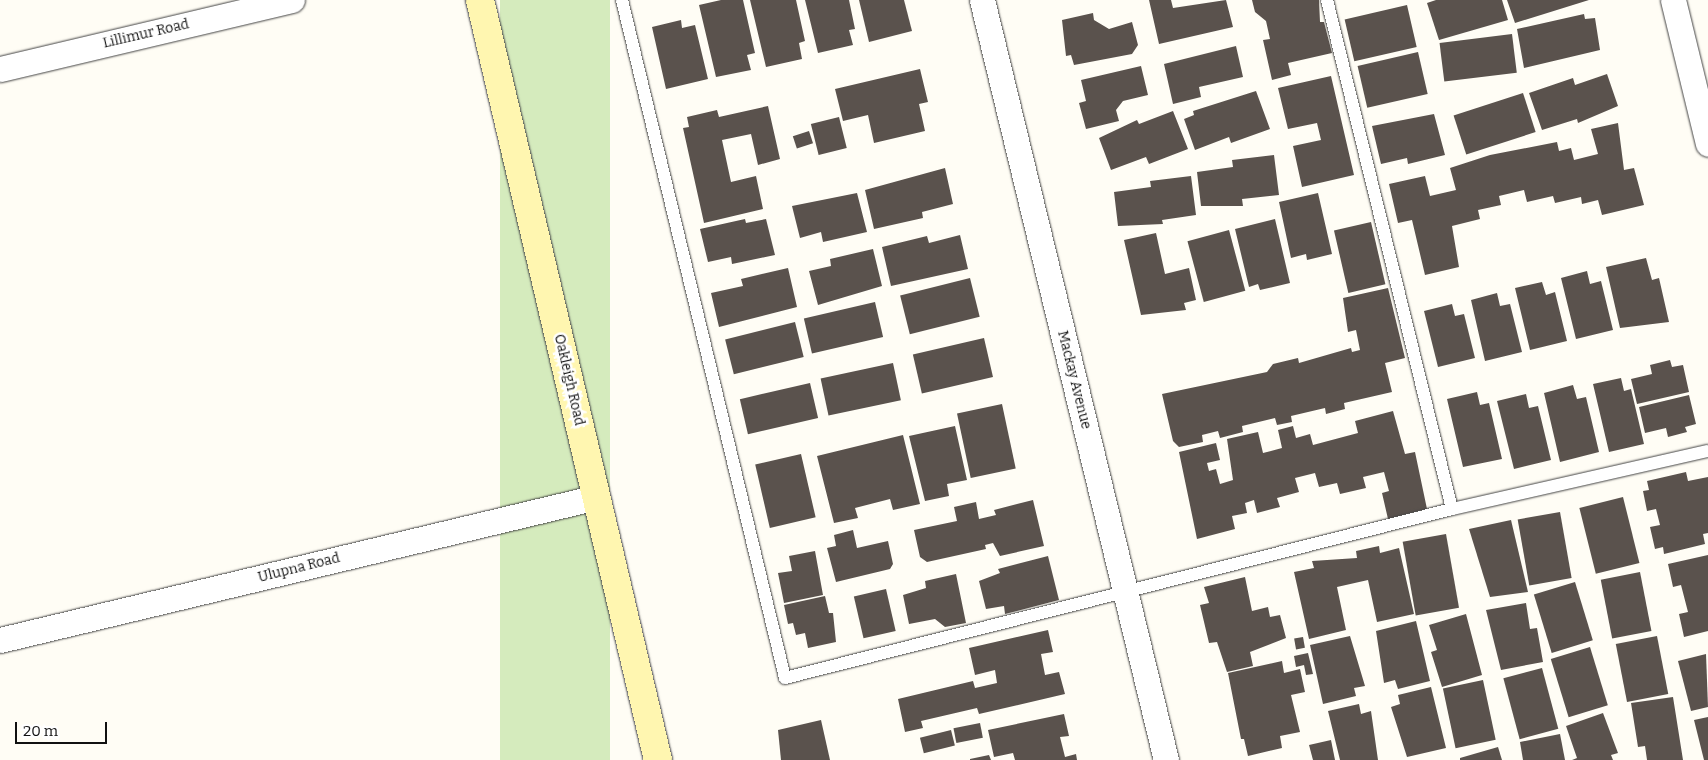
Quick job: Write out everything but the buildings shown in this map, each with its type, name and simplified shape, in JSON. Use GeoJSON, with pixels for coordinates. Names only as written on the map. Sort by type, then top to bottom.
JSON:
{"type":"FeatureCollection","features":[{"type":"Feature","properties":{"kind":"street","name":"Lillimur Road"},"geometry":{"type":"LineString","coordinates":[[0,68],[292,0]]}},
{"type":"Feature","properties":{"kind":"street","name":"Oakleigh Road"},"geometry":{"type":"LineString","coordinates":[[480,0],[658,760]]}},
{"type":"Feature","properties":{"kind":"street","name":"Mackay Avenue"},"geometry":{"type":"LineString","coordinates":[[982,0],[1166,760]]}},
{"type":"Feature","properties":{"kind":"street"},"geometry":{"type":"LineString","coordinates":[[1673,0],[1708,144]]}},
{"type":"Feature","properties":{"kind":"street","name":"Ulupna Road"},"geometry":{"type":"LineString","coordinates":[[0,640],[597,497]]}},
{"type":"Feature","properties":{"kind":"lane"},"geometry":{"type":"LineString","coordinates":[[622,0],[785,678],[1452,509],[1708,451]]}},
{"type":"Feature","properties":{"kind":"lane"},"geometry":{"type":"LineString","coordinates":[[1327,0],[1452,509]]}},
{"type":"Feature","properties":{"kind":"green space"},"geometry":{"type":"Polygon","coordinates":[[[500,0],[610,0],[610,760],[500,760],[500,0]]]}}]}
